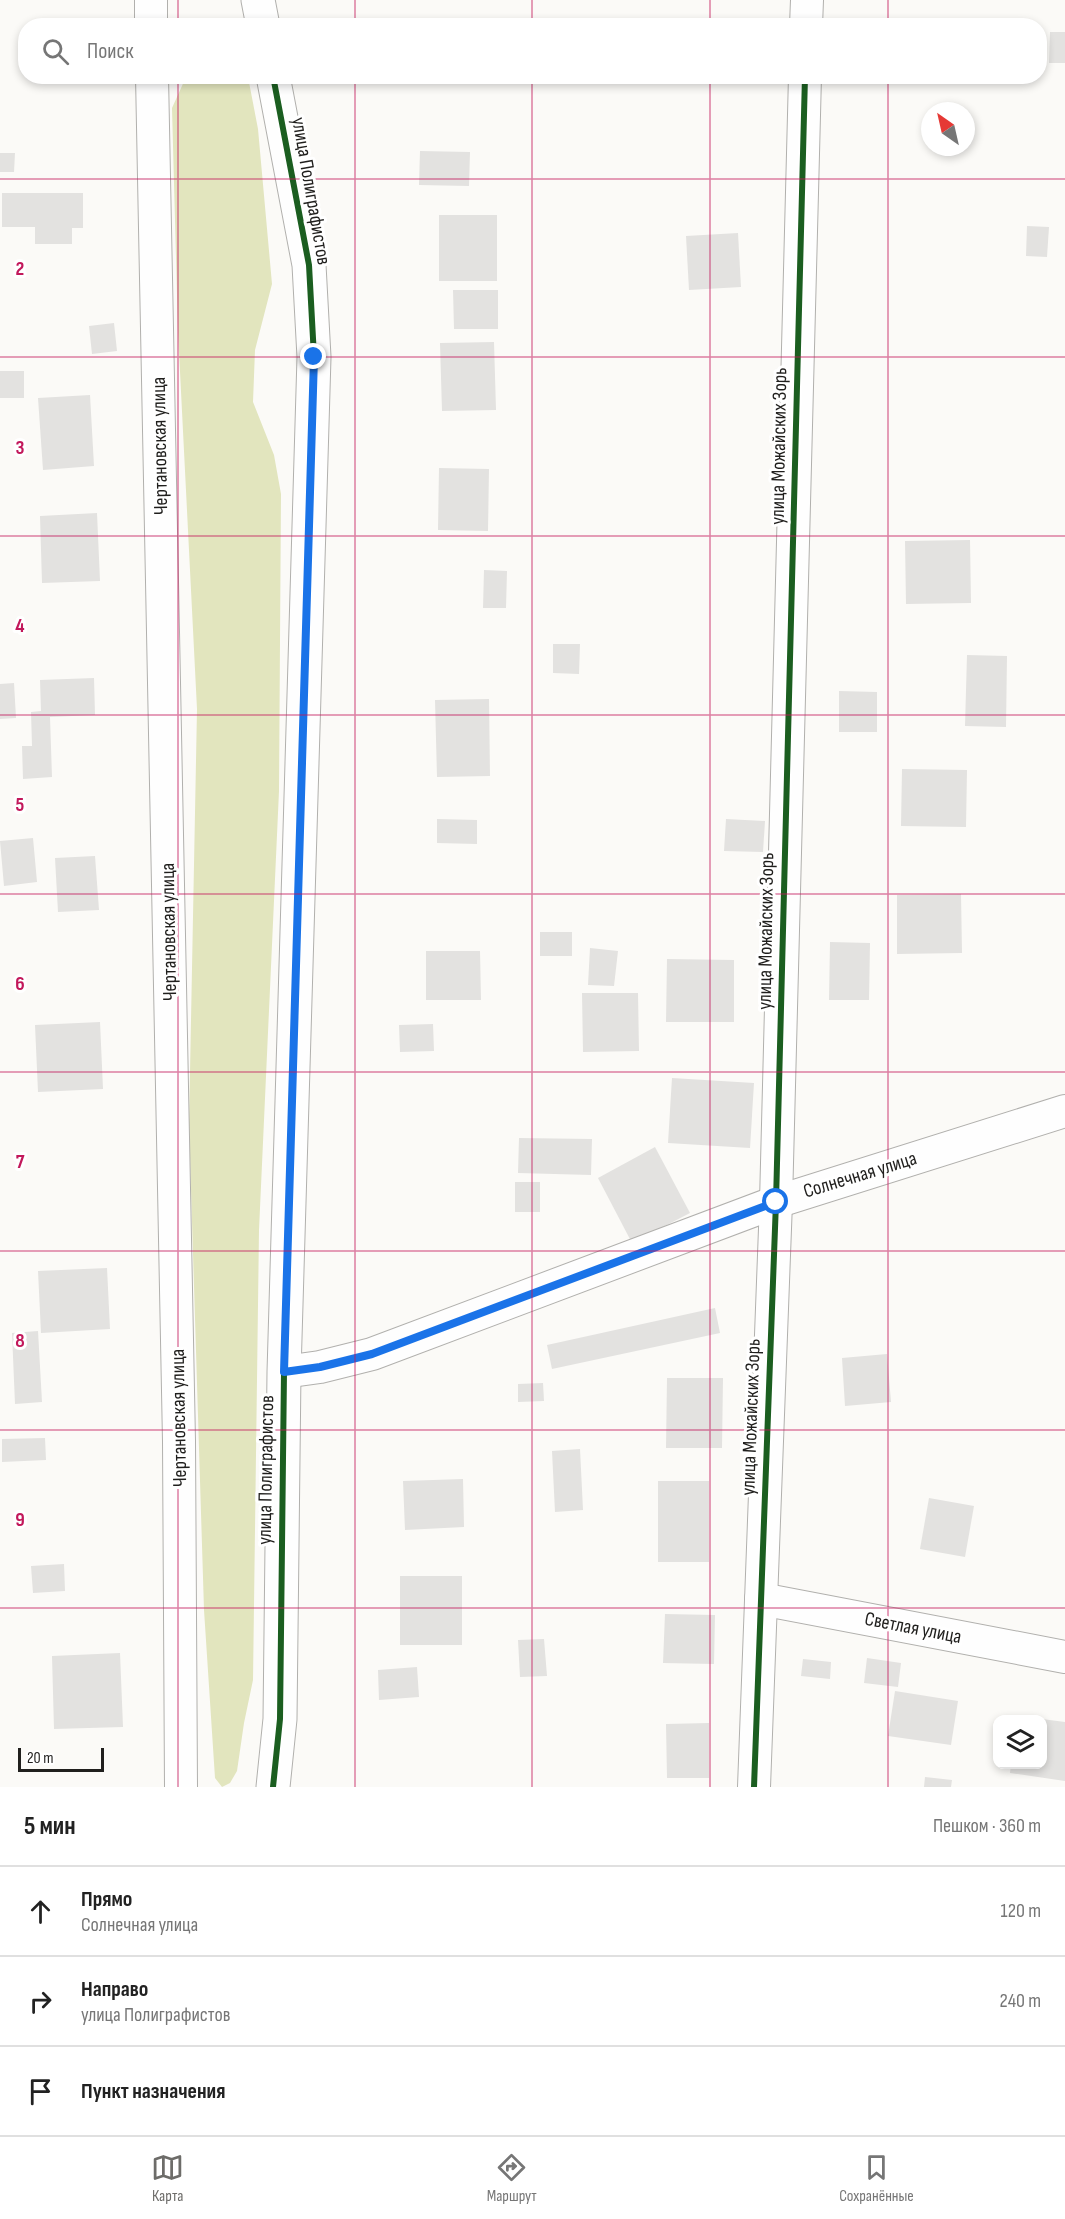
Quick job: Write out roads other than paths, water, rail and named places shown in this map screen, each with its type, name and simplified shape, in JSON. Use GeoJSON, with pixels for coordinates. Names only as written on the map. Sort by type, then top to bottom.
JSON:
{"type":"FeatureCollection","features":[{"type":"Feature","properties":{"kind":"street"},"geometry":{"type":"LineString","coordinates":[[151,0],[151,18]]}},
{"type":"Feature","properties":{"kind":"street"},"geometry":{"type":"LineString","coordinates":[[258,0],[261,18]]}},
{"type":"Feature","properties":{"kind":"street"},"geometry":{"type":"LineString","coordinates":[[806,18],[807,0]]}},
{"type":"Feature","properties":{"kind":"street","name":"Чертановская улица"},"geometry":{"type":"LineString","coordinates":[[152,84],[179,1429],[181,1787]]}},
{"type":"Feature","properties":{"kind":"street","name":"улица Полиграфистов"},"geometry":{"type":"LineString","coordinates":[[273,1787],[280,1719],[284,1372],[314,357],[309,265],[275,84]]}},
{"type":"Feature","properties":{"kind":"street","name":"улица Можайских Зорь"},"geometry":{"type":"LineString","coordinates":[[754,1787],[776,1202],[805,84]]}},
{"type":"Feature","properties":{"kind":"street","name":"Солнечная улица"},"geometry":{"type":"LineString","coordinates":[[284,1372],[320,1367],[372,1354],[776,1202],[1065,1111]]}},
{"type":"Feature","properties":{"kind":"street","name":"Светлая улица"},"geometry":{"type":"LineString","coordinates":[[761,1599],[1065,1657]]}}]}
